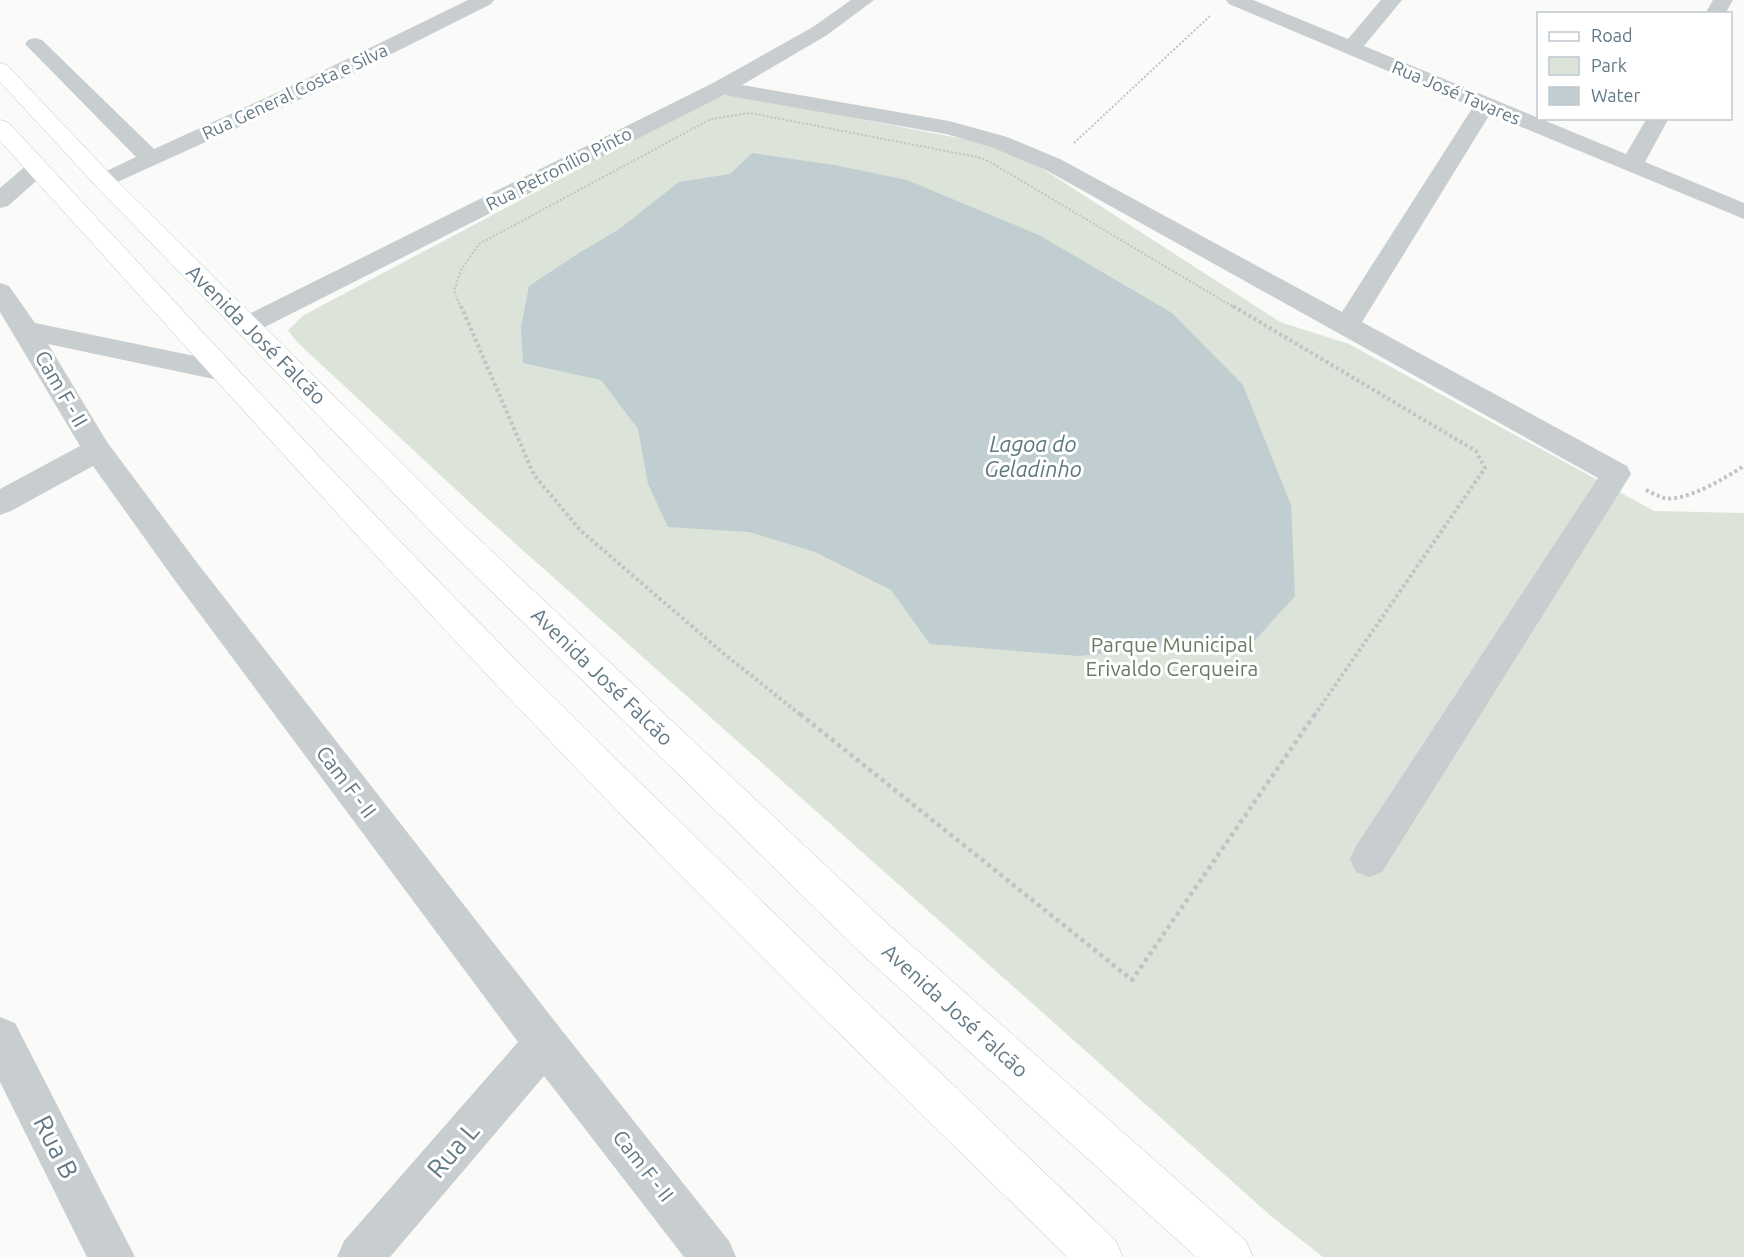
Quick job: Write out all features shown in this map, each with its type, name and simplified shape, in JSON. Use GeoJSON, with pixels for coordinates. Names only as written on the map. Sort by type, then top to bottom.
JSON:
{"type":"FeatureCollection","features":[{"type":"Feature","properties":{"kind":"main road","name":"Avenida José Falcão"},"geometry":{"type":"LineString","coordinates":[[0,69],[104,181],[454,536],[877,941],[1230,1257]]}},
{"type":"Feature","properties":{"kind":"main road"},"geometry":{"type":"LineString","coordinates":[[0,127],[223,371],[504,670],[718,887],[1100,1257]]}},
{"type":"Feature","properties":{"kind":"street","name":"Rua General Costa e Silva"},"geometry":{"type":"LineString","coordinates":[[104,181],[306,88],[484,0]]}},
{"type":"Feature","properties":{"kind":"street","name":"Rua Petronílio Pinto"},"geometry":{"type":"LineString","coordinates":[[246,326],[721,88],[819,31],[864,0]]}},
{"type":"Feature","properties":{"kind":"street","name":"Rua José Tavares"},"geometry":{"type":"LineString","coordinates":[[1236,0],[1744,212]]}},
{"type":"Feature","properties":{"kind":"street"},"geometry":{"type":"LineString","coordinates":[[1351,49],[1392,0]]}},
{"type":"Feature","properties":{"kind":"street"},"geometry":{"type":"LineString","coordinates":[[35,44],[151,159]]}},
{"type":"Feature","properties":{"kind":"street"},"geometry":{"type":"LineString","coordinates":[[721,88],[949,128],[999,142],[1052,164],[1616,474],[1369,859]]}},
{"type":"Feature","properties":{"kind":"street"},"geometry":{"type":"LineString","coordinates":[[1346,326],[1485,105]]}},
{"type":"Feature","properties":{"kind":"street"},"geometry":{"type":"LineString","coordinates":[[1632,165],[1657,120]]}},
{"type":"Feature","properties":{"kind":"street"},"geometry":{"type":"LineString","coordinates":[[0,201],[36,169]]}},
{"type":"Feature","properties":{"kind":"street","name":"Cam F - II"},"geometry":{"type":"LineString","coordinates":[[0,292],[26,330],[97,450],[187,573],[545,1043],[714,1257]]}},
{"type":"Feature","properties":{"kind":"street"},"geometry":{"type":"LineString","coordinates":[[26,330],[223,371]]}},
{"type":"Feature","properties":{"kind":"street"},"geometry":{"type":"LineString","coordinates":[[0,503],[97,450]]}},
{"type":"Feature","properties":{"kind":"street","name":"Rua B"},"geometry":{"type":"LineString","coordinates":[[0,1038],[112,1257]]}},
{"type":"Feature","properties":{"kind":"street","name":"Rua L"},"geometry":{"type":"LineString","coordinates":[[360,1257],[545,1043]]}},
{"type":"Feature","properties":{"kind":"path"},"geometry":{"type":"LineString","coordinates":[[1052,164],[1212,14]]}},
{"type":"Feature","properties":{"kind":"path"},"geometry":{"type":"LineString","coordinates":[[750,113],[977,157],[990,162],[1476,451],[1485,468],[1132,980],[723,653],[581,531],[534,475],[454,291],[461,270],[479,244],[711,119],[730,114],[750,113]]}},
{"type":"Feature","properties":{"kind":"path"},"geometry":{"type":"LineString","coordinates":[[1616,474],[1667,498],[1686,494],[1744,466]]}},
{"type":"Feature","properties":{"kind":"green space","name":"Parque Municipal Erivaldo Cerqueira"},"geometry":{"type":"Polygon","coordinates":[[[734,95],[995,145],[1026,158],[1280,322],[1349,344],[1654,511],[1744,513],[1744,1257],[1323,1257],[1271,1216],[480,512],[297,342],[288,330],[304,315],[717,96],[734,95]]]}},
{"type":"Feature","properties":{"kind":"water","name":"Lagoa do Geladinho"},"geometry":{"type":"Polygon","coordinates":[[[752,153],[834,165],[907,180],[1039,235],[1172,313],[1243,385],[1291,505],[1295,596],[1247,649],[1166,647],[1079,656],[930,644],[891,590],[815,552],[749,532],[668,527],[648,484],[638,429],[601,380],[523,363],[521,327],[529,286],[618,230],[679,182],[730,174],[752,153]]]}}]}
